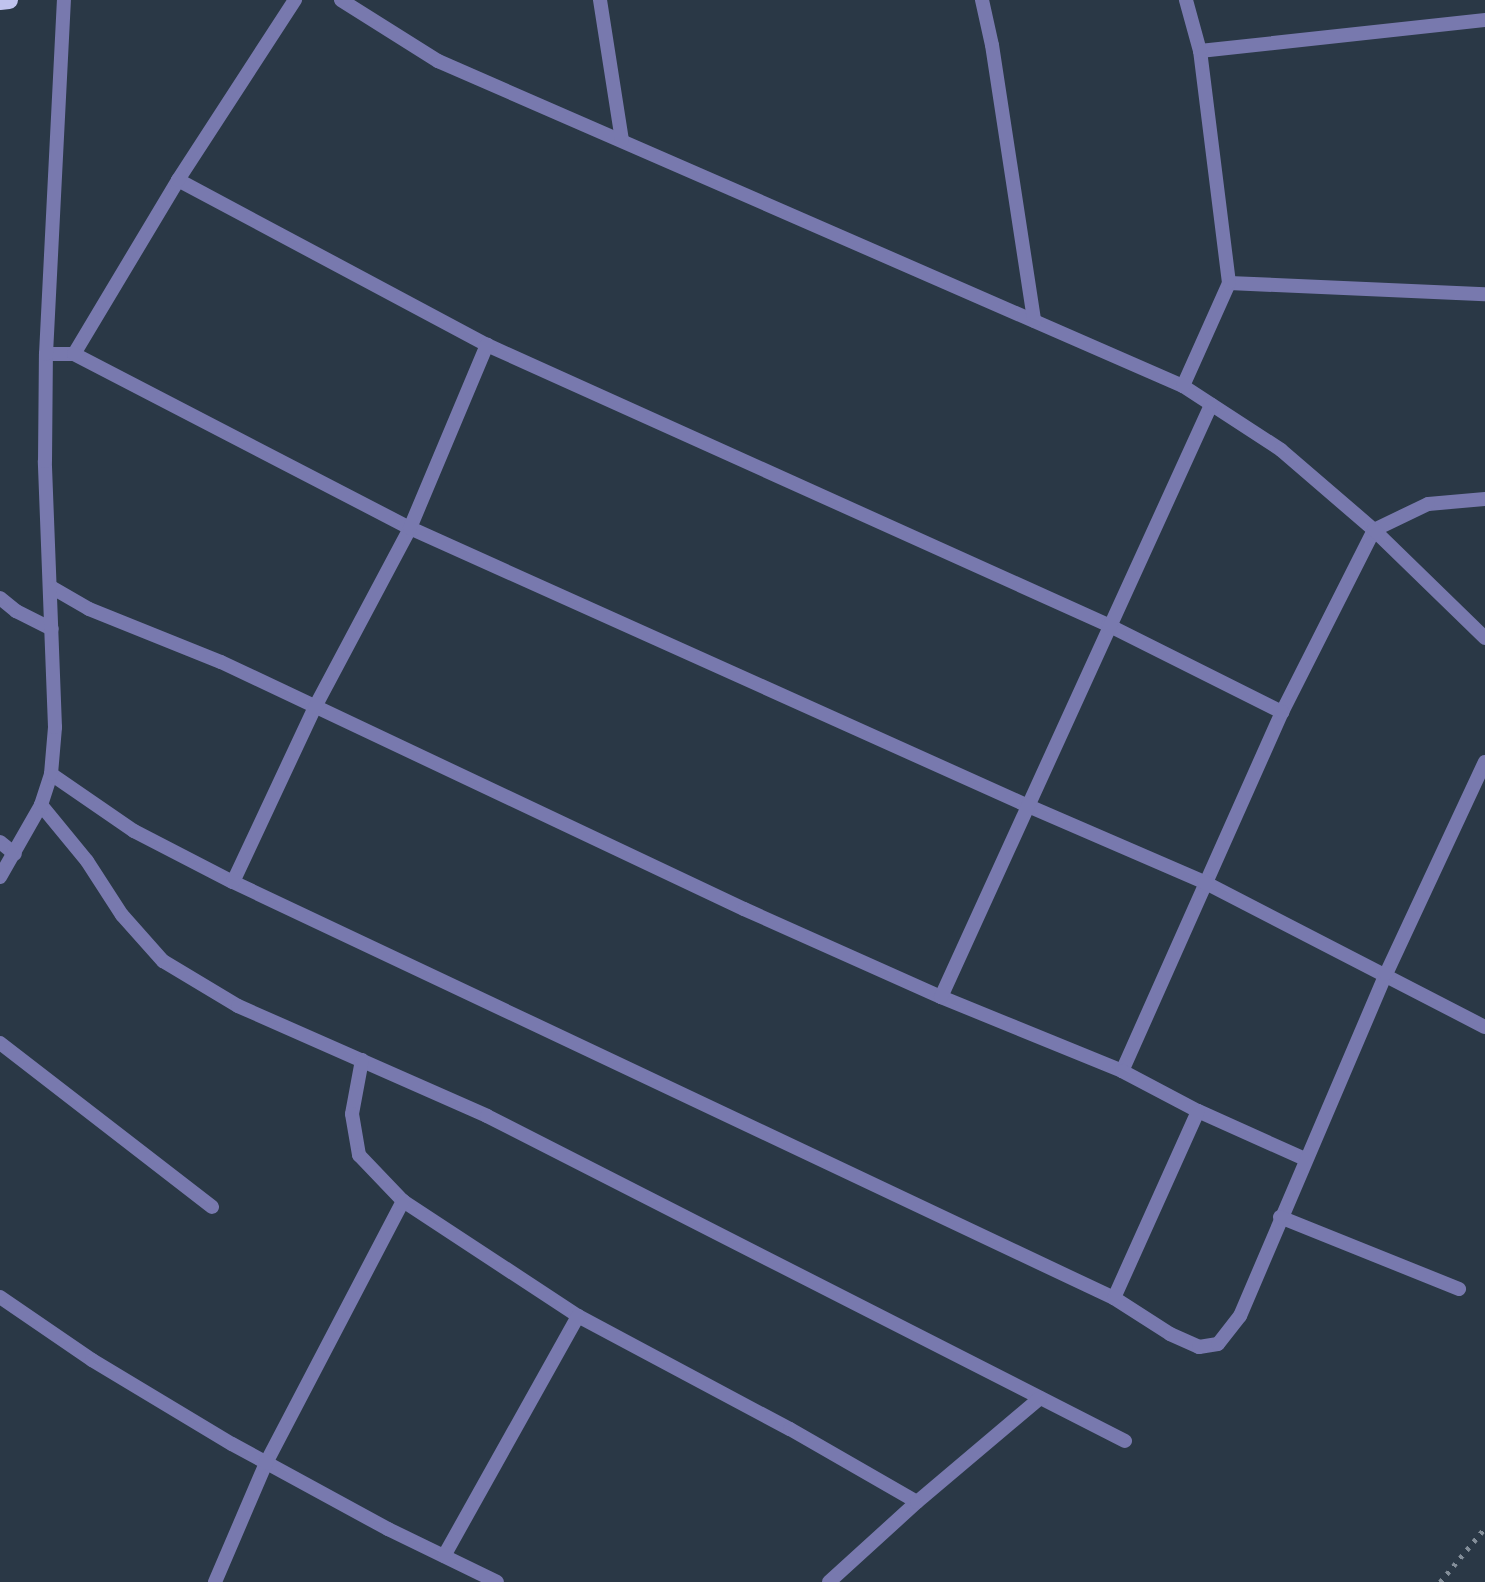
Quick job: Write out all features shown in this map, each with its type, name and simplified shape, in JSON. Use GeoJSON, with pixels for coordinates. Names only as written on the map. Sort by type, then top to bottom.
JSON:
{"type":"FeatureCollection","features":[{"type":"Feature","properties":{"kind":"main road"},"geometry":{"type":"LineString","coordinates":[[0,1],[9,0]]}},
{"type":"Feature","properties":{"kind":"street"},"geometry":{"type":"LineString","coordinates":[[0,877],[41,805],[51,774],[55,727],[45,461],[46,354],[64,0]]}},
{"type":"Feature","properties":{"kind":"street"},"geometry":{"type":"LineString","coordinates":[[74,354],[178,180],[295,0]]}},
{"type":"Feature","properties":{"kind":"street"},"geometry":{"type":"LineString","coordinates":[[341,0],[438,61],[1183,386],[1281,450],[1374,530],[1485,638]]}},
{"type":"Feature","properties":{"kind":"street"},"geometry":{"type":"LineString","coordinates":[[600,0],[622,139]]}},
{"type":"Feature","properties":{"kind":"street"},"geometry":{"type":"LineString","coordinates":[[982,0],[992,45],[1034,321]]}},
{"type":"Feature","properties":{"kind":"street"},"geometry":{"type":"LineString","coordinates":[[1183,386],[1229,283],[1200,51],[1186,0]]}},
{"type":"Feature","properties":{"kind":"street"},"geometry":{"type":"LineString","coordinates":[[1200,51],[1485,20]]}},
{"type":"Feature","properties":{"kind":"street"},"geometry":{"type":"LineString","coordinates":[[178,180],[487,345],[1108,625],[1282,712]]}},
{"type":"Feature","properties":{"kind":"street"},"geometry":{"type":"LineString","coordinates":[[1229,283],[1485,294]]}},
{"type":"Feature","properties":{"kind":"street"},"geometry":{"type":"LineString","coordinates":[[233,883],[316,707],[410,528],[487,345]]}},
{"type":"Feature","properties":{"kind":"street"},"geometry":{"type":"LineString","coordinates":[[46,354],[74,354],[410,528],[1026,805],[1204,882],[1485,1027]]}},
{"type":"Feature","properties":{"kind":"street"},"geometry":{"type":"LineString","coordinates":[[941,997],[1108,625],[1211,405]]}},
{"type":"Feature","properties":{"kind":"street"},"geometry":{"type":"LineString","coordinates":[[1122,1071],[1282,712],[1374,530],[1428,504],[1485,499]]}},
{"type":"Feature","properties":{"kind":"street"},"geometry":{"type":"LineString","coordinates":[[51,587],[89,609],[221,662],[744,909],[941,997],[1122,1071],[1198,1111],[1305,1158]]}},
{"type":"Feature","properties":{"kind":"street"},"geometry":{"type":"LineString","coordinates":[[0,598],[16,611],[52,629]]}},
{"type":"Feature","properties":{"kind":"street"},"geometry":{"type":"LineString","coordinates":[[51,774],[134,831],[233,883],[1114,1298],[1170,1335],[1199,1347],[1218,1344],[1240,1316],[1305,1158],[1386,974],[1485,762]]}},
{"type":"Feature","properties":{"kind":"street"},"geometry":{"type":"LineString","coordinates":[[41,805],[87,861],[122,915],[163,961],[238,1006],[487,1116],[1125,1441]]}},
{"type":"Feature","properties":{"kind":"street"},"geometry":{"type":"LineString","coordinates":[[0,842],[15,854]]}},
{"type":"Feature","properties":{"kind":"street"},"geometry":{"type":"LineString","coordinates":[[0,1043],[212,1207]]}},
{"type":"Feature","properties":{"kind":"street"},"geometry":{"type":"LineString","coordinates":[[362,1060],[352,1114],[359,1155],[403,1201],[578,1316],[756,1409],[917,1502]]}},
{"type":"Feature","properties":{"kind":"street"},"geometry":{"type":"LineString","coordinates":[[1114,1298],[1198,1111]]}},
{"type":"Feature","properties":{"kind":"street"},"geometry":{"type":"LineString","coordinates":[[215,1582],[266,1463],[403,1201]]}},
{"type":"Feature","properties":{"kind":"street"},"geometry":{"type":"LineString","coordinates":[[1280,1217],[1458,1289]]}},
{"type":"Feature","properties":{"kind":"street"},"geometry":{"type":"LineString","coordinates":[[0,1297],[92,1360],[266,1463],[497,1582]]}},
{"type":"Feature","properties":{"kind":"street"},"geometry":{"type":"LineString","coordinates":[[444,1556],[578,1316]]}},
{"type":"Feature","properties":{"kind":"street"},"geometry":{"type":"LineString","coordinates":[[829,1582],[917,1502],[1040,1398]]}},
{"type":"Feature","properties":{"kind":"railway"},"geometry":{"type":"LineString","coordinates":[[1440,1582],[1485,1528]]}}]}
